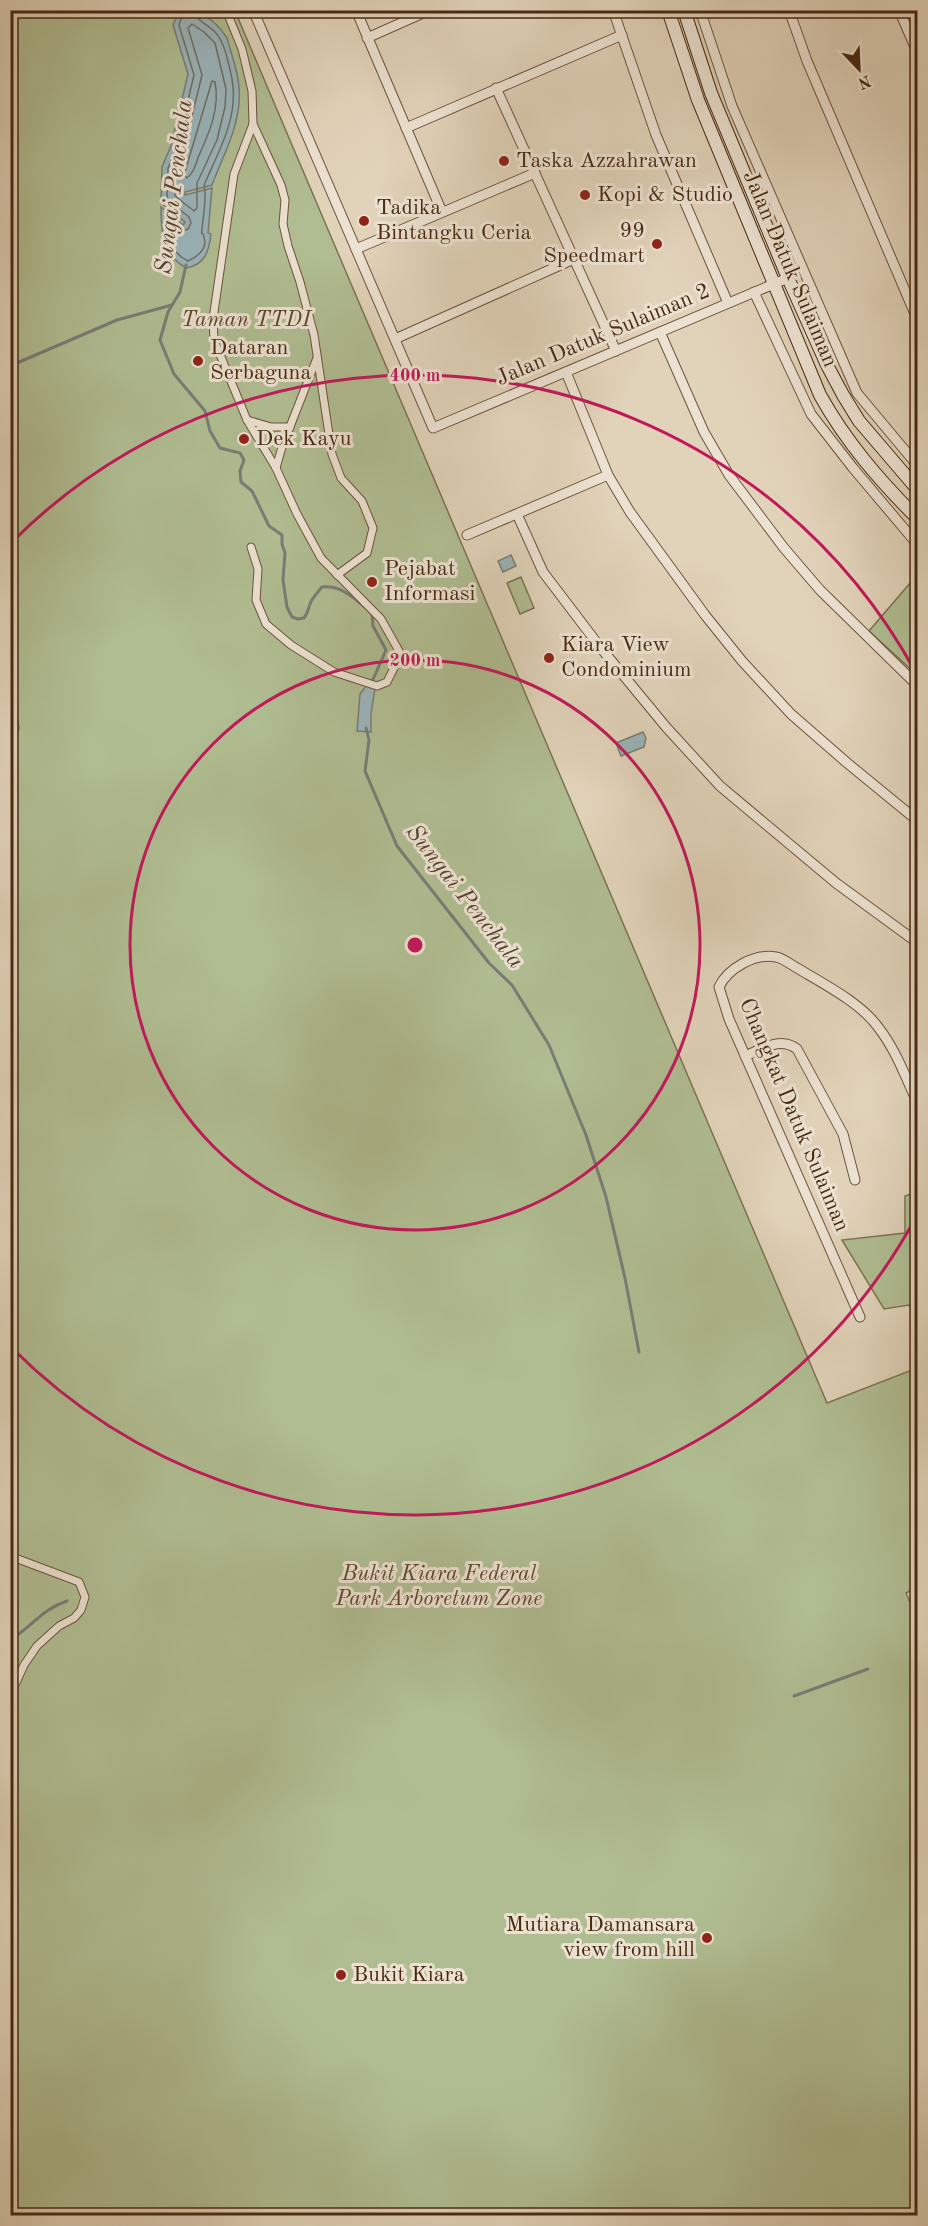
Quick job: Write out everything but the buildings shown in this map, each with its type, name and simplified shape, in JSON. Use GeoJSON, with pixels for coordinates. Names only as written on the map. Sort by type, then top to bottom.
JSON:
{"type":"FeatureCollection","features":[{"type":"Feature","properties":{"kind":"main road","name":"Jalan Datuk Sulaiman"},"geometry":{"type":"LineString","coordinates":[[668,10],[698,100],[820,395],[829,412],[867,465],[918,519]]}},
{"type":"Feature","properties":{"kind":"main road","name":"Jalan Datuk Sulaiman"},"geometry":{"type":"LineString","coordinates":[[684,10],[711,93],[788,278],[843,395],[859,420],[918,490]]}},
{"type":"Feature","properties":{"kind":"main road"},"geometry":{"type":"LineString","coordinates":[[896,465],[882,463],[879,467],[880,473],[900,501]]}},
{"type":"Feature","properties":{"kind":"street"},"geometry":{"type":"LineString","coordinates":[[226,10],[242,49],[252,91],[253,124],[234,174],[213,319],[214,340],[247,420],[276,468],[321,558],[381,619],[399,651],[399,658],[387,682],[378,686],[334,672],[291,645],[266,624],[256,600],[258,569],[251,547]]}},
{"type":"Feature","properties":{"kind":"street"},"geometry":{"type":"LineString","coordinates":[[253,10],[394,339],[574,259]]}},
{"type":"Feature","properties":{"kind":"street"},"geometry":{"type":"LineString","coordinates":[[356,10],[441,212]]}},
{"type":"Feature","properties":{"kind":"street"},"geometry":{"type":"LineString","coordinates":[[367,38],[430,10]]}},
{"type":"Feature","properties":{"kind":"street"},"geometry":{"type":"LineString","coordinates":[[613,10],[656,135],[728,303]]}},
{"type":"Feature","properties":{"kind":"street","name":"Jalan Datuk Sulaiman"},"geometry":{"type":"LineString","coordinates":[[700,10],[732,106],[857,393],[918,466]]}},
{"type":"Feature","properties":{"kind":"street"},"geometry":{"type":"LineString","coordinates":[[789,10],[807,61],[918,321]]}},
{"type":"Feature","properties":{"kind":"street"},"geometry":{"type":"LineString","coordinates":[[899,10],[918,54]]}},
{"type":"Feature","properties":{"kind":"street"},"geometry":{"type":"LineString","coordinates":[[693,40],[707,34]]}},
{"type":"Feature","properties":{"kind":"street"},"geometry":{"type":"LineString","coordinates":[[406,128],[622,35]]}},
{"type":"Feature","properties":{"kind":"street"},"geometry":{"type":"LineString","coordinates":[[496,88],[616,351]]}},
{"type":"Feature","properties":{"kind":"street"},"geometry":{"type":"LineString","coordinates":[[253,124],[281,185],[285,200],[283,224],[314,335],[332,454],[340,478],[362,501],[373,528],[367,553],[337,575]]}},
{"type":"Feature","properties":{"kind":"street"},"geometry":{"type":"LineString","coordinates":[[356,249],[535,173]]}},
{"type":"Feature","properties":{"kind":"street","name":"Jalan Datuk Sulaiman 2"},"geometry":{"type":"LineString","coordinates":[[394,339],[433,428],[788,278]]}},
{"type":"Feature","properties":{"kind":"street","name":"Jalan Datuk Sulaiman"},"geometry":{"type":"LineString","coordinates":[[754,292],[811,414],[852,468],[918,545]]}},
{"type":"Feature","properties":{"kind":"street"},"geometry":{"type":"LineString","coordinates":[[660,332],[704,432],[729,475],[765,524],[820,590],[918,686]]}},
{"type":"Feature","properties":{"kind":"street"},"geometry":{"type":"LineString","coordinates":[[276,468],[317,356]]}},
{"type":"Feature","properties":{"kind":"street"},"geometry":{"type":"LineString","coordinates":[[566,372],[608,475],[630,512],[705,615],[742,661],[791,714],[918,821]]}},
{"type":"Feature","properties":{"kind":"street"},"geometry":{"type":"LineString","coordinates":[[247,420],[271,428],[290,427]]}},
{"type":"Feature","properties":{"kind":"street"},"geometry":{"type":"LineString","coordinates":[[467,535],[608,475]]}},
{"type":"Feature","properties":{"kind":"street"},"geometry":{"type":"LineString","coordinates":[[517,514],[543,572],[666,727],[720,786],[836,884],[918,943]]}},
{"type":"Feature","properties":{"kind":"street"},"geometry":{"type":"LineString","coordinates":[[10,696],[15,728],[10,745]]}},
{"type":"Feature","properties":{"kind":"street","name":"Changkat Datuk Sulaiman"},"geometry":{"type":"LineString","coordinates":[[860,1317],[729,1019],[719,987],[724,976],[760,957],[778,957],[840,993],[878,1025],[900,1062],[918,1104]]}},
{"type":"Feature","properties":{"kind":"street"},"geometry":{"type":"LineString","coordinates":[[745,1056],[781,1042],[790,1043],[797,1049],[843,1134],[855,1180]]}},
{"type":"Feature","properties":{"kind":"street"},"geometry":{"type":"LineString","coordinates":[[10,1556],[79,1582],[85,1597],[81,1610],[74,1618],[59,1626],[37,1646],[24,1665],[10,1696]]}},
{"type":"Feature","properties":{"kind":"green space","name":"Bukit Kiara Federal Park Arboretum Zone"},"geometry":{"type":"Polygon","coordinates":[[[11,11],[235,11],[827,1403],[917,1368],[917,1588],[906,1593],[918,1621],[917,2215],[11,2216],[11,11]]]}},
{"type":"Feature","properties":{"kind":"green space"},"geometry":{"type":"Polygon","coordinates":[[[917,575],[917,675],[869,631],[917,575]]]}},
{"type":"Feature","properties":{"kind":"green space"},"geometry":{"type":"Polygon","coordinates":[[[521,577],[534,608],[520,614],[507,583],[521,577]]]}},
{"type":"Feature","properties":{"kind":"green space"},"geometry":{"type":"Polygon","coordinates":[[[918,1192],[917,1321],[909,1305],[884,1309],[842,1240],[905,1233],[905,1196],[918,1192]]]}},
{"type":"Feature","properties":{"kind":"water"},"geometry":{"type":"Polygon","coordinates":[[[174,11],[198,13],[222,30],[227,38],[236,68],[239,87],[235,125],[212,185],[185,192],[185,195],[212,188],[209,246],[205,256],[198,264],[186,268],[172,256],[164,242],[161,216],[161,207],[183,225],[185,222],[161,203],[162,167],[171,146],[188,74],[173,25],[177,16],[174,11]]]}},
{"type":"Feature","properties":{"kind":"water"},"geometry":{"type":"Polygon","coordinates":[[[511,555],[516,566],[503,572],[498,561],[511,555]]]}},
{"type":"Feature","properties":{"kind":"water"},"geometry":{"type":"Polygon","coordinates":[[[366,686],[375,688],[371,732],[357,731],[360,694],[366,686]]]}},
{"type":"Feature","properties":{"kind":"water"},"geometry":{"type":"Polygon","coordinates":[[[643,732],[646,738],[644,747],[621,756],[616,743],[643,732]]]}},
{"type":"Feature","properties":{"kind":"waterway","name":"Sungai Penchala"},"geometry":{"type":"LineString","coordinates":[[186,265],[180,292],[168,312],[160,340],[174,374],[205,411],[210,431],[220,448],[240,453],[244,460],[240,471],[241,482],[252,491],[269,526],[282,535],[285,553],[283,580],[287,607],[292,617],[304,618],[312,600],[322,587],[341,590],[367,609]]}},
{"type":"Feature","properties":{"kind":"waterway"},"geometry":{"type":"LineString","coordinates":[[17,363],[117,320],[172,305]]}},
{"type":"Feature","properties":{"kind":"waterway","name":"Sungai Penchala"},"geometry":{"type":"LineString","coordinates":[[371,684],[386,650],[373,626],[372,614]]}},
{"type":"Feature","properties":{"kind":"waterway","name":"Sungai Penchala"},"geometry":{"type":"LineString","coordinates":[[366,728],[369,740],[365,771],[397,846],[489,963],[512,985],[549,1045],[586,1135],[606,1197],[639,1352]]}},
{"type":"Feature","properties":{"kind":"waterway"},"geometry":{"type":"LineString","coordinates":[[10,1640],[50,1609],[67,1601]]}},
{"type":"Feature","properties":{"kind":"waterway"},"geometry":{"type":"LineString","coordinates":[[794,1696],[868,1669]]}},
{"type":"Feature","properties":{"kind":"place","name":"Taska Azzahrawan"},"geometry":{"type":"Point","coordinates":[504,161]}},
{"type":"Feature","properties":{"kind":"place","name":"Kopi & Studio"},"geometry":{"type":"Point","coordinates":[585,195]}},
{"type":"Feature","properties":{"kind":"place","name":"Tadika Bintangku Ceria"},"geometry":{"type":"Point","coordinates":[364,221]}},
{"type":"Feature","properties":{"kind":"place","name":"99 Speedmart"},"geometry":{"type":"Point","coordinates":[657,244]}},
{"type":"Feature","properties":{"kind":"place","name":"Dataran Serbaguna"},"geometry":{"type":"Point","coordinates":[198,361]}},
{"type":"Feature","properties":{"kind":"place","name":"Dek Kayu"},"geometry":{"type":"Point","coordinates":[244,439]}},
{"type":"Feature","properties":{"kind":"place","name":"Pejabat Informasi"},"geometry":{"type":"Point","coordinates":[372,582]}},
{"type":"Feature","properties":{"kind":"place","name":"Kiara View Condominium"},"geometry":{"type":"Point","coordinates":[549,658]}},
{"type":"Feature","properties":{"kind":"place","name":"Mutiara Damansara view from hill"},"geometry":{"type":"Point","coordinates":[707,1938]}},
{"type":"Feature","properties":{"kind":"place","name":"Bukit Kiara"},"geometry":{"type":"Point","coordinates":[341,1975]}},
{"type":"Feature","properties":{"kind":"park label","name":"Taman TTDI"},"geometry":{"type":"Point","coordinates":[246,320]}}]}
